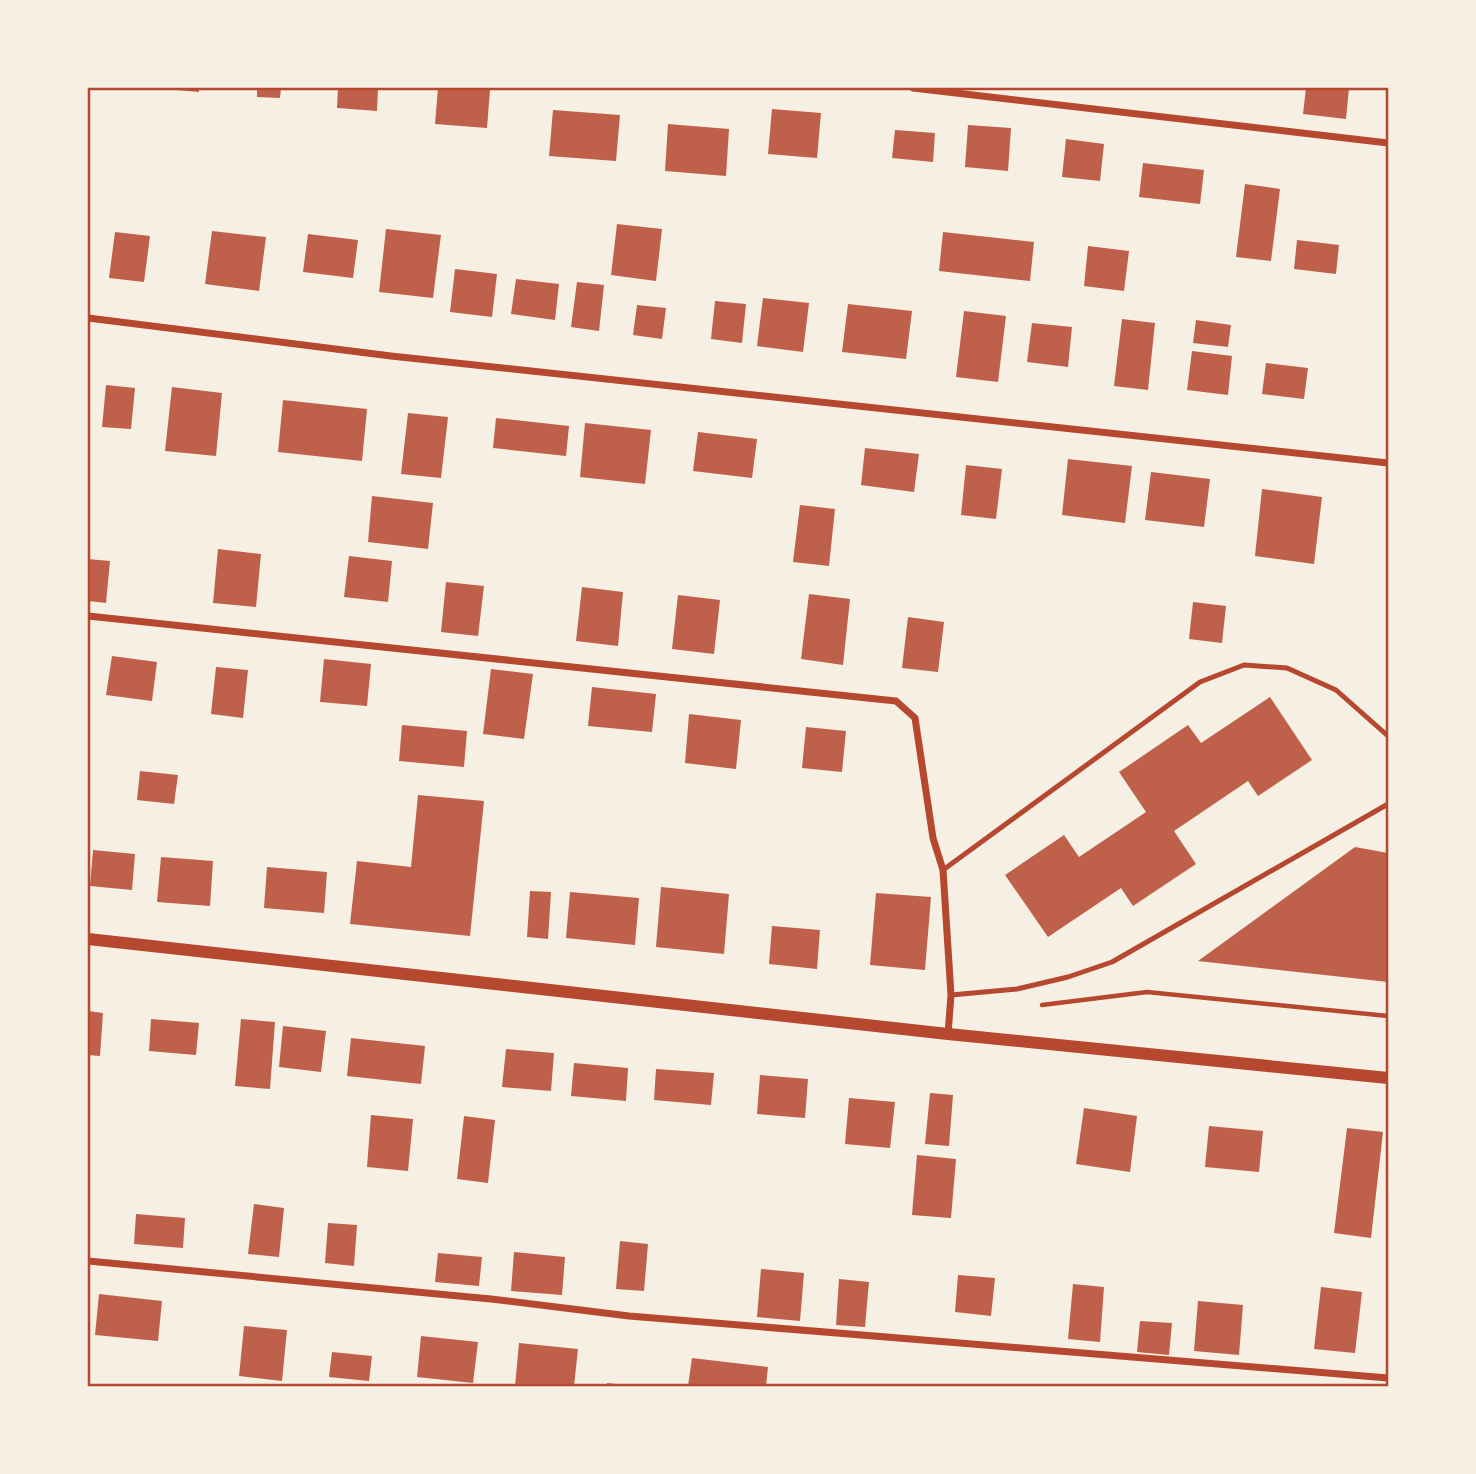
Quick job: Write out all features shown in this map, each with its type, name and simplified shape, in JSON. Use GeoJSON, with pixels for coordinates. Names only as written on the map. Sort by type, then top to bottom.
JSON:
{"type":"FeatureCollection","features":[{"type":"Feature","properties":{"kind":"street"},"geometry":{"type":"LineString","coordinates":[[913,88],[1388,143]]}},
{"type":"Feature","properties":{"kind":"street"},"geometry":{"type":"LineString","coordinates":[[88,318],[404,357],[1388,463]]}},
{"type":"Feature","properties":{"kind":"street"},"geometry":{"type":"LineString","coordinates":[[88,616],[896,701],[915,718],[933,838],[943,870],[951,995],[948,1034]]}},
{"type":"Feature","properties":{"kind":"street"},"geometry":{"type":"LineString","coordinates":[[88,939],[948,1034],[1388,1079]]}},
{"type":"Feature","properties":{"kind":"street"},"geometry":{"type":"LineString","coordinates":[[88,1261],[491,1299],[629,1316],[1388,1378]]}},
{"type":"Feature","properties":{"kind":"lane"},"geometry":{"type":"LineString","coordinates":[[943,870],[1200,682],[1244,664],[1287,668],[1336,690],[1388,736]]}},
{"type":"Feature","properties":{"kind":"lane"},"geometry":{"type":"LineString","coordinates":[[951,995],[1017,989],[1068,977],[1112,961],[1388,804]]}},
{"type":"Feature","properties":{"kind":"path"},"geometry":{"type":"LineString","coordinates":[[1037,1005],[1147,992],[1388,1016]]}},
{"type":"Feature","properties":{"kind":"building"},"geometry":{"type":"Polygon","coordinates":[[[199,88],[199,92],[165,89],[199,88]]]}},
{"type":"Feature","properties":{"kind":"building"},"geometry":{"type":"Polygon","coordinates":[[[257,88],[281,88],[280,98],[257,97],[257,88]]]}},
{"type":"Feature","properties":{"kind":"building"},"geometry":{"type":"Polygon","coordinates":[[[338,88],[378,88],[377,111],[337,108],[338,88]]]}},
{"type":"Feature","properties":{"kind":"building"},"geometry":{"type":"Polygon","coordinates":[[[438,88],[490,90],[487,128],[435,124],[438,88]]]}},
{"type":"Feature","properties":{"kind":"building"},"geometry":{"type":"Polygon","coordinates":[[[1306,88],[1349,88],[1346,119],[1303,114],[1306,88]]]}},
{"type":"Feature","properties":{"kind":"building"},"geometry":{"type":"Polygon","coordinates":[[[772,109],[821,113],[817,158],[768,154],[772,109]]]}},
{"type":"Feature","properties":{"kind":"building"},"geometry":{"type":"Polygon","coordinates":[[[553,110],[620,115],[616,161],[549,156],[553,110]]]}},
{"type":"Feature","properties":{"kind":"building"},"geometry":{"type":"Polygon","coordinates":[[[668,124],[729,129],[726,176],[665,171],[668,124]]]}},
{"type":"Feature","properties":{"kind":"building"},"geometry":{"type":"Polygon","coordinates":[[[968,125],[1011,128],[1008,171],[965,167],[968,125]]]}},
{"type":"Feature","properties":{"kind":"building"},"geometry":{"type":"Polygon","coordinates":[[[895,130],[935,133],[933,162],[892,158],[895,130]]]}},
{"type":"Feature","properties":{"kind":"building"},"geometry":{"type":"Polygon","coordinates":[[[1066,139],[1104,144],[1100,181],[1062,177],[1066,139]]]}},
{"type":"Feature","properties":{"kind":"building"},"geometry":{"type":"Polygon","coordinates":[[[1143,163],[1204,170],[1200,204],[1139,197],[1143,163]]]}},
{"type":"Feature","properties":{"kind":"building"},"geometry":{"type":"Polygon","coordinates":[[[1245,184],[1280,189],[1271,261],[1236,257],[1245,184]]]}},
{"type":"Feature","properties":{"kind":"building"},"geometry":{"type":"Polygon","coordinates":[[[617,224],[662,229],[656,281],[611,275],[617,224]]]}},
{"type":"Feature","properties":{"kind":"building"},"geometry":{"type":"Polygon","coordinates":[[[386,229],[441,235],[433,298],[379,292],[386,229]]]}},
{"type":"Feature","properties":{"kind":"building"},"geometry":{"type":"Polygon","coordinates":[[[212,231],[266,237],[259,291],[205,284],[212,231]]]}},
{"type":"Feature","properties":{"kind":"building"},"geometry":{"type":"Polygon","coordinates":[[[115,232],[150,236],[144,282],[109,278],[115,232]]]}},
{"type":"Feature","properties":{"kind":"building"},"geometry":{"type":"Polygon","coordinates":[[[943,232],[1034,242],[1030,281],[939,271],[943,232]]]}},
{"type":"Feature","properties":{"kind":"building"},"geometry":{"type":"Polygon","coordinates":[[[308,234],[358,240],[353,278],[303,272],[308,234]]]}},
{"type":"Feature","properties":{"kind":"building"},"geometry":{"type":"Polygon","coordinates":[[[1297,240],[1339,245],[1336,274],[1294,269],[1297,240]]]}},
{"type":"Feature","properties":{"kind":"building"},"geometry":{"type":"Polygon","coordinates":[[[1088,246],[1129,251],[1124,291],[1084,286],[1088,246]]]}},
{"type":"Feature","properties":{"kind":"building"},"geometry":{"type":"Polygon","coordinates":[[[455,269],[497,274],[492,317],[450,312],[455,269]]]}},
{"type":"Feature","properties":{"kind":"building"},"geometry":{"type":"Polygon","coordinates":[[[516,279],[559,284],[555,320],[511,314],[516,279]]]}},
{"type":"Feature","properties":{"kind":"building"},"geometry":{"type":"Polygon","coordinates":[[[577,282],[604,285],[599,331],[571,327],[577,282]]]}},
{"type":"Feature","properties":{"kind":"building"},"geometry":{"type":"Polygon","coordinates":[[[763,298],[809,303],[803,352],[757,346],[763,298]]]}},
{"type":"Feature","properties":{"kind":"building"},"geometry":{"type":"Polygon","coordinates":[[[715,301],[746,304],[742,343],[711,339],[715,301]]]}},
{"type":"Feature","properties":{"kind":"building"},"geometry":{"type":"Polygon","coordinates":[[[848,304],[912,311],[906,359],[842,352],[848,304]]]}},
{"type":"Feature","properties":{"kind":"building"},"geometry":{"type":"Polygon","coordinates":[[[637,305],[666,308],[662,339],[633,335],[637,305]]]}},
{"type":"Feature","properties":{"kind":"building"},"geometry":{"type":"Polygon","coordinates":[[[964,311],[1006,316],[998,382],[956,377],[964,311]]]}},
{"type":"Feature","properties":{"kind":"building"},"geometry":{"type":"Polygon","coordinates":[[[1122,319],[1155,323],[1148,390],[1114,386],[1122,319]]]}},
{"type":"Feature","properties":{"kind":"building"},"geometry":{"type":"Polygon","coordinates":[[[1196,320],[1231,325],[1228,347],[1193,343],[1196,320]]]}},
{"type":"Feature","properties":{"kind":"building"},"geometry":{"type":"Polygon","coordinates":[[[1032,323],[1072,327],[1068,367],[1027,362],[1032,323]]]}},
{"type":"Feature","properties":{"kind":"building"},"geometry":{"type":"Polygon","coordinates":[[[1192,351],[1232,356],[1228,395],[1187,390],[1192,351]]]}},
{"type":"Feature","properties":{"kind":"building"},"geometry":{"type":"Polygon","coordinates":[[[1266,363],[1308,368],[1304,399],[1262,394],[1266,363]]]}},
{"type":"Feature","properties":{"kind":"building"},"geometry":{"type":"Polygon","coordinates":[[[106,385],[135,388],[131,429],[102,427],[106,385]]]}},
{"type":"Feature","properties":{"kind":"building"},"geometry":{"type":"Polygon","coordinates":[[[172,387],[222,393],[216,456],[165,451],[172,387]]]}},
{"type":"Feature","properties":{"kind":"building"},"geometry":{"type":"Polygon","coordinates":[[[283,400],[367,409],[362,461],[278,452],[283,400]]]}},
{"type":"Feature","properties":{"kind":"building"},"geometry":{"type":"Polygon","coordinates":[[[408,413],[448,417],[441,478],[401,474],[408,413]]]}},
{"type":"Feature","properties":{"kind":"building"},"geometry":{"type":"Polygon","coordinates":[[[496,418],[569,426],[566,456],[493,448],[496,418]]]}},
{"type":"Feature","properties":{"kind":"building"},"geometry":{"type":"Polygon","coordinates":[[[585,423],[651,430],[645,484],[580,477],[585,423]]]}},
{"type":"Feature","properties":{"kind":"building"},"geometry":{"type":"Polygon","coordinates":[[[698,432],[757,439],[752,478],[693,471],[698,432]]]}},
{"type":"Feature","properties":{"kind":"building"},"geometry":{"type":"Polygon","coordinates":[[[865,448],[919,454],[914,492],[861,485],[865,448]]]}},
{"type":"Feature","properties":{"kind":"building"},"geometry":{"type":"Polygon","coordinates":[[[1068,459],[1132,466],[1125,523],[1062,515],[1068,459]]]}},
{"type":"Feature","properties":{"kind":"building"},"geometry":{"type":"Polygon","coordinates":[[[966,465],[1002,469],[996,519],[961,515],[966,465]]]}},
{"type":"Feature","properties":{"kind":"building"},"geometry":{"type":"Polygon","coordinates":[[[1151,472],[1210,479],[1204,527],[1145,520],[1151,472]]]}},
{"type":"Feature","properties":{"kind":"building"},"geometry":{"type":"Polygon","coordinates":[[[1262,489],[1322,497],[1314,564],[1255,556],[1262,489]]]}},
{"type":"Feature","properties":{"kind":"building"},"geometry":{"type":"Polygon","coordinates":[[[372,496],[433,503],[428,549],[368,542],[372,496]]]}},
{"type":"Feature","properties":{"kind":"building"},"geometry":{"type":"Polygon","coordinates":[[[800,505],[835,509],[829,566],[793,562],[800,505]]]}},
{"type":"Feature","properties":{"kind":"building"},"geometry":{"type":"Polygon","coordinates":[[[218,549],[261,554],[256,607],[213,603],[218,549]]]}},
{"type":"Feature","properties":{"kind":"building"},"geometry":{"type":"Polygon","coordinates":[[[349,556],[392,561],[388,602],[344,597],[349,556]]]}},
{"type":"Feature","properties":{"kind":"building"},"geometry":{"type":"Polygon","coordinates":[[[88,559],[110,561],[106,603],[88,601],[88,559]]]}},
{"type":"Feature","properties":{"kind":"building"},"geometry":{"type":"Polygon","coordinates":[[[446,582],[484,586],[478,636],[441,632],[446,582]]]}},
{"type":"Feature","properties":{"kind":"building"},"geometry":{"type":"Polygon","coordinates":[[[582,587],[623,592],[618,646],[576,641],[582,587]]]}},
{"type":"Feature","properties":{"kind":"building"},"geometry":{"type":"Polygon","coordinates":[[[809,594],[850,599],[843,665],[801,659],[809,594]]]}},
{"type":"Feature","properties":{"kind":"building"},"geometry":{"type":"Polygon","coordinates":[[[678,595],[720,600],[714,654],[672,649],[678,595]]]}},
{"type":"Feature","properties":{"kind":"building"},"geometry":{"type":"Polygon","coordinates":[[[1193,602],[1226,606],[1222,643],[1189,639],[1193,602]]]}},
{"type":"Feature","properties":{"kind":"building"},"geometry":{"type":"Polygon","coordinates":[[[908,617],[944,622],[938,672],[902,668],[908,617]]]}},
{"type":"Feature","properties":{"kind":"building"},"geometry":{"type":"Polygon","coordinates":[[[112,656],[157,662],[152,701],[106,695],[112,656]]]}},
{"type":"Feature","properties":{"kind":"building"},"geometry":{"type":"Polygon","coordinates":[[[324,659],[371,664],[367,706],[320,702],[324,659]]]}},
{"type":"Feature","properties":{"kind":"building"},"geometry":{"type":"Polygon","coordinates":[[[216,667],[248,670],[243,718],[211,714],[216,667]]]}},
{"type":"Feature","properties":{"kind":"building"},"geometry":{"type":"Polygon","coordinates":[[[491,669],[533,674],[524,739],[483,734],[491,669]]]}},
{"type":"Feature","properties":{"kind":"building"},"geometry":{"type":"Polygon","coordinates":[[[592,687],[656,694],[652,732],[588,726],[592,687]]]}},
{"type":"Feature","properties":{"kind":"building"},"geometry":{"type":"Polygon","coordinates":[[[1270,697],[1312,760],[1258,796],[1248,781],[1174,831],[1196,864],[1133,906],[1121,888],[1048,937],[1005,875],[1064,835],[1079,857],[1146,812],[1119,772],[1188,725],[1201,743],[1270,697]]]}},
{"type":"Feature","properties":{"kind":"building"},"geometry":{"type":"Polygon","coordinates":[[[689,714],[741,720],[736,769],[685,763],[689,714]]]}},
{"type":"Feature","properties":{"kind":"building"},"geometry":{"type":"Polygon","coordinates":[[[402,725],[467,731],[464,767],[399,761],[402,725]]]}},
{"type":"Feature","properties":{"kind":"building"},"geometry":{"type":"Polygon","coordinates":[[[806,727],[846,731],[842,772],[802,768],[806,727]]]}},
{"type":"Feature","properties":{"kind":"building"},"geometry":{"type":"Polygon","coordinates":[[[140,771],[178,775],[174,804],[137,800],[140,771]]]}},
{"type":"Feature","properties":{"kind":"building"},"geometry":{"type":"Polygon","coordinates":[[[418,795],[484,801],[470,936],[350,924],[357,861],[411,867],[418,795]]]}},
{"type":"Feature","properties":{"kind":"building"},"geometry":{"type":"Polygon","coordinates":[[[1355,847],[1388,853],[1388,982],[1198,961],[1355,847]]]}},
{"type":"Feature","properties":{"kind":"building"},"geometry":{"type":"Polygon","coordinates":[[[93,850],[135,854],[132,890],[90,886],[93,850]]]}},
{"type":"Feature","properties":{"kind":"building"},"geometry":{"type":"Polygon","coordinates":[[[161,857],[213,861],[210,906],[157,902],[161,857]]]}},
{"type":"Feature","properties":{"kind":"building"},"geometry":{"type":"Polygon","coordinates":[[[267,867],[327,872],[324,913],[264,908],[267,867]]]}},
{"type":"Feature","properties":{"kind":"building"},"geometry":{"type":"Polygon","coordinates":[[[661,887],[729,894],[724,954],[656,947],[661,887]]]}},
{"type":"Feature","properties":{"kind":"building"},"geometry":{"type":"Polygon","coordinates":[[[530,891],[551,892],[548,939],[527,937],[530,891]]]}},
{"type":"Feature","properties":{"kind":"building"},"geometry":{"type":"Polygon","coordinates":[[[570,892],[639,898],[635,945],[566,938],[570,892]]]}},
{"type":"Feature","properties":{"kind":"building"},"geometry":{"type":"Polygon","coordinates":[[[876,893],[931,897],[925,970],[870,965],[876,893]]]}},
{"type":"Feature","properties":{"kind":"building"},"geometry":{"type":"Polygon","coordinates":[[[772,926],[820,930],[817,969],[769,964],[772,926]]]}},
{"type":"Feature","properties":{"kind":"building"},"geometry":{"type":"Polygon","coordinates":[[[88,1011],[103,1013],[100,1056],[88,1055],[88,1011]]]}},
{"type":"Feature","properties":{"kind":"building"},"geometry":{"type":"Polygon","coordinates":[[[151,1019],[199,1023],[196,1055],[149,1051],[151,1019]]]}},
{"type":"Feature","properties":{"kind":"building"},"geometry":{"type":"Polygon","coordinates":[[[241,1019],[275,1022],[270,1089],[235,1086],[241,1019]]]}},
{"type":"Feature","properties":{"kind":"building"},"geometry":{"type":"Polygon","coordinates":[[[283,1026],[326,1031],[321,1072],[279,1067],[283,1026]]]}},
{"type":"Feature","properties":{"kind":"building"},"geometry":{"type":"Polygon","coordinates":[[[351,1038],[425,1046],[421,1084],[347,1076],[351,1038]]]}},
{"type":"Feature","properties":{"kind":"building"},"geometry":{"type":"Polygon","coordinates":[[[506,1049],[554,1053],[551,1091],[502,1087],[506,1049]]]}},
{"type":"Feature","properties":{"kind":"building"},"geometry":{"type":"Polygon","coordinates":[[[574,1063],[628,1068],[626,1101],[571,1096],[574,1063]]]}},
{"type":"Feature","properties":{"kind":"building"},"geometry":{"type":"Polygon","coordinates":[[[656,1069],[714,1073],[711,1105],[654,1100],[656,1069]]]}},
{"type":"Feature","properties":{"kind":"building"},"geometry":{"type":"Polygon","coordinates":[[[760,1075],[808,1079],[805,1118],[757,1114],[760,1075]]]}},
{"type":"Feature","properties":{"kind":"building"},"geometry":{"type":"Polygon","coordinates":[[[930,1093],[953,1095],[949,1146],[925,1144],[930,1093]]]}},
{"type":"Feature","properties":{"kind":"building"},"geometry":{"type":"Polygon","coordinates":[[[849,1098],[895,1102],[890,1148],[845,1144],[849,1098]]]}},
{"type":"Feature","properties":{"kind":"building"},"geometry":{"type":"Polygon","coordinates":[[[1084,1108],[1137,1116],[1130,1172],[1076,1164],[1084,1108]]]}},
{"type":"Feature","properties":{"kind":"building"},"geometry":{"type":"Polygon","coordinates":[[[371,1115],[413,1119],[408,1171],[367,1167],[371,1115]]]}},
{"type":"Feature","properties":{"kind":"building"},"geometry":{"type":"Polygon","coordinates":[[[464,1116],[495,1120],[488,1183],[457,1179],[464,1116]]]}},
{"type":"Feature","properties":{"kind":"building"},"geometry":{"type":"Polygon","coordinates":[[[1209,1126],[1263,1131],[1259,1172],[1205,1167],[1209,1126]]]}},
{"type":"Feature","properties":{"kind":"building"},"geometry":{"type":"Polygon","coordinates":[[[1347,1128],[1383,1132],[1371,1238],[1334,1233],[1347,1128]]]}},
{"type":"Feature","properties":{"kind":"building"},"geometry":{"type":"Polygon","coordinates":[[[917,1155],[956,1159],[951,1218],[912,1215],[917,1155]]]}},
{"type":"Feature","properties":{"kind":"building"},"geometry":{"type":"Polygon","coordinates":[[[254,1204],[284,1208],[279,1257],[248,1254],[254,1204]]]}},
{"type":"Feature","properties":{"kind":"building"},"geometry":{"type":"Polygon","coordinates":[[[136,1214],[185,1218],[183,1248],[134,1244],[136,1214]]]}},
{"type":"Feature","properties":{"kind":"building"},"geometry":{"type":"Polygon","coordinates":[[[328,1223],[357,1225],[354,1266],[325,1263],[328,1223]]]}},
{"type":"Feature","properties":{"kind":"building"},"geometry":{"type":"Polygon","coordinates":[[[620,1241],[648,1244],[644,1291],[616,1289],[620,1241]]]}},
{"type":"Feature","properties":{"kind":"building"},"geometry":{"type":"Polygon","coordinates":[[[514,1252],[565,1257],[562,1295],[511,1291],[514,1252]]]}},
{"type":"Feature","properties":{"kind":"building"},"geometry":{"type":"Polygon","coordinates":[[[438,1253],[482,1257],[479,1286],[435,1282],[438,1253]]]}},
{"type":"Feature","properties":{"kind":"building"},"geometry":{"type":"Polygon","coordinates":[[[761,1269],[804,1273],[800,1321],[757,1317],[761,1269]]]}},
{"type":"Feature","properties":{"kind":"building"},"geometry":{"type":"Polygon","coordinates":[[[958,1275],[995,1278],[991,1316],[955,1312],[958,1275]]]}},
{"type":"Feature","properties":{"kind":"building"},"geometry":{"type":"Polygon","coordinates":[[[839,1279],[869,1282],[865,1327],[836,1325],[839,1279]]]}},
{"type":"Feature","properties":{"kind":"building"},"geometry":{"type":"Polygon","coordinates":[[[1073,1284],[1104,1287],[1100,1342],[1068,1339],[1073,1284]]]}},
{"type":"Feature","properties":{"kind":"building"},"geometry":{"type":"Polygon","coordinates":[[[1321,1287],[1362,1292],[1355,1353],[1314,1349],[1321,1287]]]}},
{"type":"Feature","properties":{"kind":"building"},"geometry":{"type":"Polygon","coordinates":[[[99,1294],[162,1301],[158,1341],[95,1335],[99,1294]]]}},
{"type":"Feature","properties":{"kind":"building"},"geometry":{"type":"Polygon","coordinates":[[[1198,1301],[1243,1305],[1239,1355],[1194,1351],[1198,1301]]]}},
{"type":"Feature","properties":{"kind":"building"},"geometry":{"type":"Polygon","coordinates":[[[1140,1321],[1172,1323],[1169,1355],[1137,1352],[1140,1321]]]}},
{"type":"Feature","properties":{"kind":"building"},"geometry":{"type":"Polygon","coordinates":[[[244,1326],[287,1330],[282,1381],[239,1376],[244,1326]]]}},
{"type":"Feature","properties":{"kind":"building"},"geometry":{"type":"Polygon","coordinates":[[[421,1336],[478,1342],[473,1383],[417,1377],[421,1336]]]}},
{"type":"Feature","properties":{"kind":"building"},"geometry":{"type":"Polygon","coordinates":[[[519,1343],[578,1349],[574,1386],[515,1386],[519,1343]]]}},
{"type":"Feature","properties":{"kind":"building"},"geometry":{"type":"Polygon","coordinates":[[[332,1352],[372,1356],[369,1381],[329,1377],[332,1352]]]}},
{"type":"Feature","properties":{"kind":"building"},"geometry":{"type":"Polygon","coordinates":[[[692,1358],[768,1367],[766,1386],[688,1386],[692,1358]]]}},
{"type":"Feature","properties":{"kind":"building"},"geometry":{"type":"Polygon","coordinates":[[[607,1383],[624,1385],[624,1386],[607,1386],[607,1383]]]}}]}
